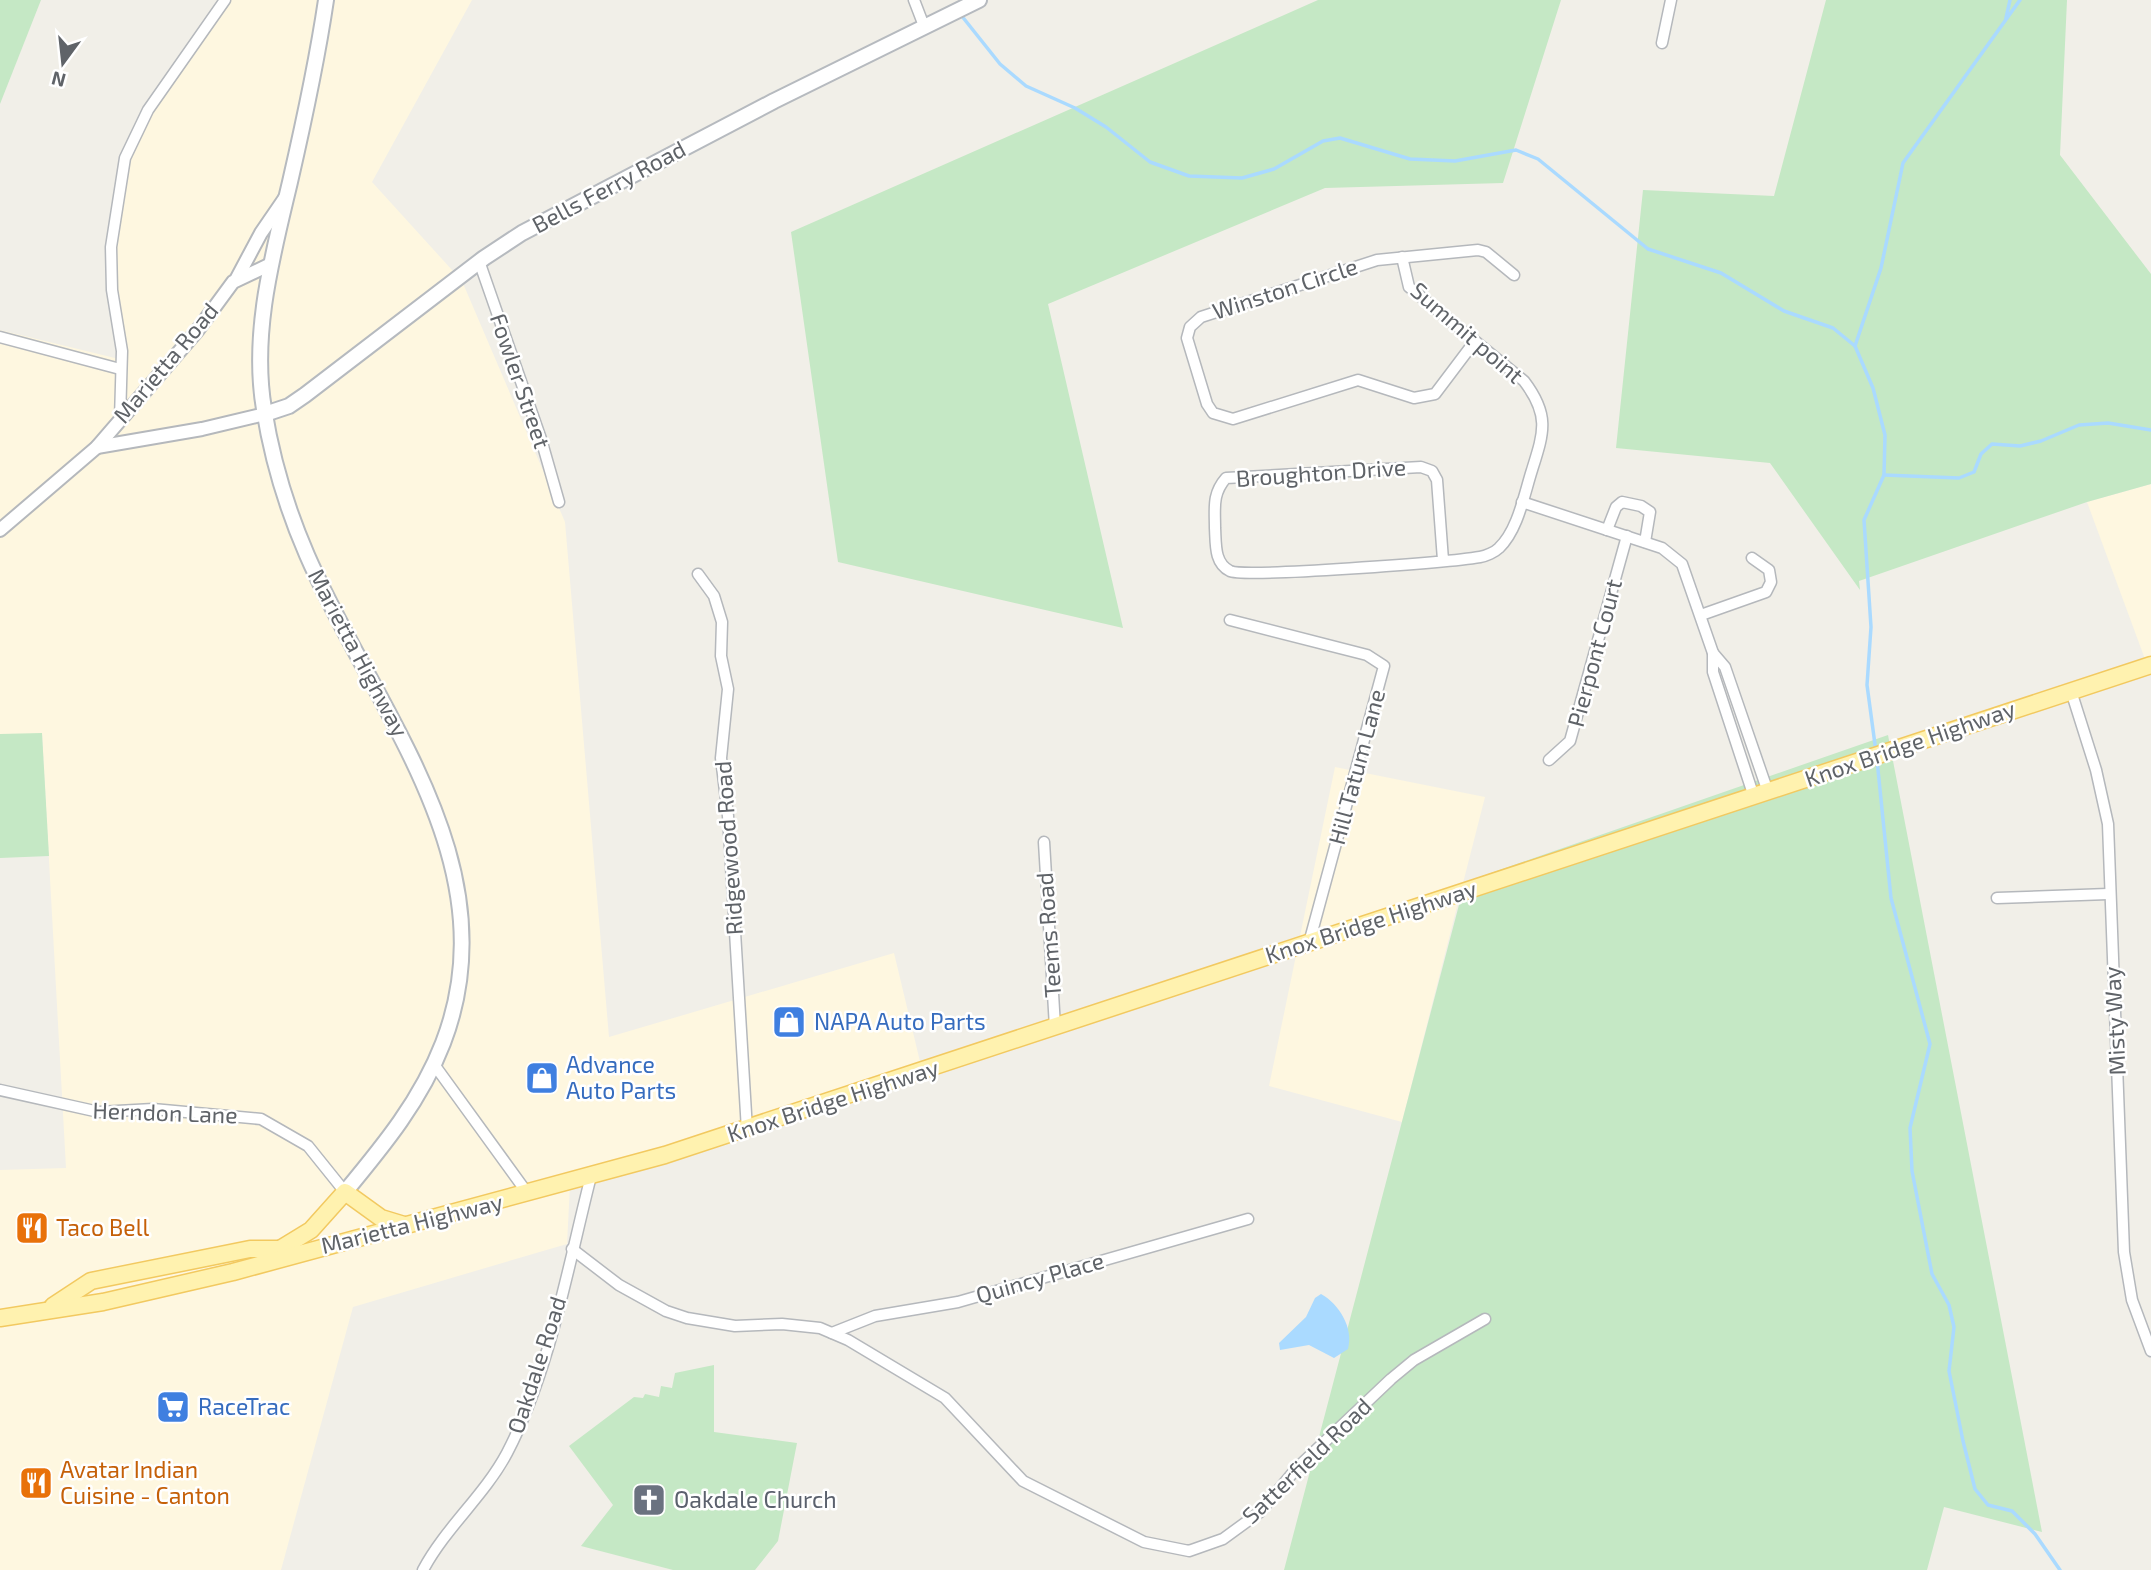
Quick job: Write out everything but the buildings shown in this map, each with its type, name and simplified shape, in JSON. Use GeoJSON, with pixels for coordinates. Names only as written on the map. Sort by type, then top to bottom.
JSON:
{"type":"FeatureCollection","features":[{"type":"Feature","properties":{"kind":"main road","name":"Marietta Highway"},"geometry":{"type":"LineString","coordinates":[[233,1272],[282,1249],[311,1230],[397,1129],[433,1063],[451,1018],[458,986],[461,916],[450,856],[425,785],[307,556],[284,493],[265,414],[262,350],[271,264],[312,83],[326,0]]}},
{"type":"Feature","properties":{"kind":"main road","name":"Bells Ferry Road"},"geometry":{"type":"LineString","coordinates":[[265,414],[289,406],[305,395],[479,261],[522,233],[681,148],[979,0]]}},
{"type":"Feature","properties":{"kind":"main road","name":"Knox Bridge Highway"},"geometry":{"type":"LineString","coordinates":[[591,1176],[747,1130],[2151,665]]}},
{"type":"Feature","properties":{"kind":"main road","name":"Marietta Highway"},"geometry":{"type":"LineString","coordinates":[[0,1318],[103,1302],[233,1272],[591,1176]]}},
{"type":"Feature","properties":{"kind":"main road"},"geometry":{"type":"LineString","coordinates":[[345,1192],[382,1218],[404,1225]]}},
{"type":"Feature","properties":{"kind":"main road","name":"Marietta Highway"},"geometry":{"type":"LineString","coordinates":[[48,1310],[91,1281],[250,1249],[282,1249]]}},
{"type":"Feature","properties":{"kind":"street"},"geometry":{"type":"LineString","coordinates":[[120,419],[122,351],[112,290],[111,247],[125,158],[148,110],[225,0]]}},
{"type":"Feature","properties":{"kind":"street"},"geometry":{"type":"LineString","coordinates":[[914,0],[924,26]]}},
{"type":"Feature","properties":{"kind":"street"},"geometry":{"type":"LineString","coordinates":[[1662,43],[1671,0]]}},
{"type":"Feature","properties":{"kind":"street","name":"Marietta Road"},"geometry":{"type":"LineString","coordinates":[[0,530],[97,447],[197,331],[236,280],[261,233],[287,195]]}},
{"type":"Feature","properties":{"kind":"street","name":"Winston Circle"},"geometry":{"type":"LineString","coordinates":[[1475,341],[1435,394],[1427,398],[1414,398],[1358,380],[1233,419],[1213,413],[1207,404],[1187,338],[1190,327],[1201,317],[1377,260],[1478,250],[1514,275]]}},
{"type":"Feature","properties":{"kind":"street","name":"Summit point"},"geometry":{"type":"LineString","coordinates":[[1402,257],[1409,287],[1524,381],[1538,398],[1544,416],[1542,437],[1510,533],[1498,549],[1483,557],[1443,560]]}},
{"type":"Feature","properties":{"kind":"street","name":"Fowler Street"},"geometry":{"type":"LineString","coordinates":[[479,261],[541,439],[559,502]]}},
{"type":"Feature","properties":{"kind":"street","name":"Marietta Road"},"geometry":{"type":"LineString","coordinates":[[236,280],[271,264]]}},
{"type":"Feature","properties":{"kind":"street"},"geometry":{"type":"LineString","coordinates":[[0,337],[120,369]]}},
{"type":"Feature","properties":{"kind":"street","name":"Marietta Road"},"geometry":{"type":"LineString","coordinates":[[97,447],[202,429],[265,414]]}},
{"type":"Feature","properties":{"kind":"street","name":"Broughton Drive"},"geometry":{"type":"LineString","coordinates":[[1421,467],[1432,471],[1437,480],[1443,560],[1238,574],[1226,569],[1216,553],[1217,488],[1226,478],[1235,477],[1421,467]]}},
{"type":"Feature","properties":{"kind":"street"},"geometry":{"type":"LineString","coordinates":[[1522,502],[1662,548],[1682,564],[1713,653],[1725,667],[1761,795]]}},
{"type":"Feature","properties":{"kind":"street"},"geometry":{"type":"LineString","coordinates":[[1607,530],[1616,506],[1622,502],[1641,506],[1650,513],[1646,542]]}},
{"type":"Feature","properties":{"kind":"street","name":"Pierpont Court"},"geometry":{"type":"LineString","coordinates":[[1549,760],[1570,741],[1627,536]]}},
{"type":"Feature","properties":{"kind":"street"},"geometry":{"type":"LineString","coordinates":[[1701,615],[1766,592],[1771,582],[1769,570],[1752,558]]}},
{"type":"Feature","properties":{"kind":"street","name":"Ridgewood Road"},"geometry":{"type":"LineString","coordinates":[[698,574],[715,596],[722,622],[720,656],[728,689],[721,758],[728,816],[747,1130]]}},
{"type":"Feature","properties":{"kind":"street","name":"Hill Tatum Lane"},"geometry":{"type":"LineString","coordinates":[[1230,620],[1367,655],[1384,666],[1309,943]]}},
{"type":"Feature","properties":{"kind":"street","name":"Misty Way"},"geometry":{"type":"LineString","coordinates":[[2071,691],[2096,770],[2108,824],[2108,894],[2124,1251],[2132,1300],[2151,1351]]}},
{"type":"Feature","properties":{"kind":"street","name":"Teems Road"},"geometry":{"type":"LineString","coordinates":[[1044,842],[1055,1027]]}},
{"type":"Feature","properties":{"kind":"street"},"geometry":{"type":"LineString","coordinates":[[1997,898],[2108,894]]}},
{"type":"Feature","properties":{"kind":"street"},"geometry":{"type":"LineString","coordinates":[[433,1063],[528,1194]]}},
{"type":"Feature","properties":{"kind":"street","name":"Herndon Lane"},"geometry":{"type":"LineString","coordinates":[[0,1090],[92,1111],[153,1109],[261,1119],[308,1146],[345,1192]]}},
{"type":"Feature","properties":{"kind":"street","name":"Oakdale Road"},"geometry":{"type":"LineString","coordinates":[[423,1570],[446,1531],[491,1480],[519,1429],[540,1367],[591,1176]]}},
{"type":"Feature","properties":{"kind":"street","name":"Quincy Place"},"geometry":{"type":"LineString","coordinates":[[832,1334],[875,1316],[958,1301],[1248,1219]]}},
{"type":"Feature","properties":{"kind":"street","name":"Satterfield Road"},"geometry":{"type":"LineString","coordinates":[[572,1249],[619,1286],[677,1315],[716,1325],[799,1325],[820,1328],[945,1398],[1023,1480],[1144,1542],[1189,1550],[1223,1539],[1260,1512],[1296,1469],[1391,1379],[1414,1360],[1485,1319]]}},
{"type":"Feature","properties":{"kind":"shaded area"},"geometry":{"type":"Polygon","coordinates":[[[225,0],[472,0],[372,182],[462,281],[565,522],[609,1037],[894,953],[923,1074],[570,1186],[567,1244],[353,1307],[281,1570],[0,1570],[0,1170],[66,1168],[42,734],[0,734],[0,330],[119,359],[110,262],[114,193],[134,145],[178,65],[225,0]]]}},
{"type":"Feature","properties":{"kind":"shaded area"},"geometry":{"type":"Polygon","coordinates":[[[2151,484],[2151,670],[2149,670],[2087,502],[2151,484]]]}},
{"type":"Feature","properties":{"kind":"shaded area"},"geometry":{"type":"Polygon","coordinates":[[[1335,767],[1485,797],[1402,1122],[1269,1086],[1335,767]]]}},
{"type":"Feature","properties":{"kind":"green space"},"geometry":{"type":"Polygon","coordinates":[[[0,0],[41,0],[0,104],[0,0]]]}},
{"type":"Feature","properties":{"kind":"green space"},"geometry":{"type":"Polygon","coordinates":[[[1318,0],[1561,0],[1503,183],[1325,188],[1048,304],[1123,628],[838,562],[791,232],[1318,0]]]}},
{"type":"Feature","properties":{"kind":"green space"},"geometry":{"type":"Polygon","coordinates":[[[1826,0],[2067,0],[2060,155],[2151,274],[2151,484],[2087,502],[1859,581],[1860,590],[1770,463],[1616,448],[1643,190],[1774,196],[1826,0]]]}},
{"type":"Feature","properties":{"kind":"green space"},"geometry":{"type":"Polygon","coordinates":[[[42,733],[49,856],[0,858],[0,734],[42,733]]]}},
{"type":"Feature","properties":{"kind":"green space"},"geometry":{"type":"Polygon","coordinates":[[[1888,735],[2042,1532],[1944,1507],[1927,1570],[1284,1570],[1465,882],[1888,735]]]}},
{"type":"Feature","properties":{"kind":"green space"},"geometry":{"type":"Polygon","coordinates":[[[714,1365],[714,1432],[797,1443],[778,1541],[755,1570],[673,1570],[581,1546],[613,1505],[569,1446],[634,1397],[643,1398],[645,1394],[659,1397],[661,1386],[672,1388],[675,1373],[714,1365]]]}},
{"type":"Feature","properties":{"kind":"water"},"geometry":{"type":"Polygon","coordinates":[[[1321,1294],[1334,1304],[1344,1317],[1349,1333],[1348,1349],[1334,1358],[1309,1345],[1280,1350],[1279,1343],[1306,1317],[1315,1298],[1321,1294]]]}},
{"type":"Feature","properties":{"kind":"waterway"},"geometry":{"type":"LineString","coordinates":[[2006,18],[2010,0]]}},
{"type":"Feature","properties":{"kind":"waterway"},"geometry":{"type":"LineString","coordinates":[[1855,346],[1881,268],[1903,163],[2020,0]]}},
{"type":"Feature","properties":{"kind":"waterway"},"geometry":{"type":"LineString","coordinates":[[961,15],[1000,64],[1026,86],[1075,108],[1106,127],[1150,162],[1189,176],[1242,178],[1274,169],[1323,141],[1340,138],[1410,159],[1455,161],[1516,150],[1538,159],[1648,249],[1721,273],[1784,311],[1833,328],[1855,346],[1873,388],[1885,435],[1884,475],[1864,520],[1871,627],[1867,685],[1876,752]]}},
{"type":"Feature","properties":{"kind":"waterway"},"geometry":{"type":"LineString","coordinates":[[1884,475],[1959,478],[1974,472],[1981,454],[1992,444],[2020,446],[2041,441],[2079,425],[2108,423],[2151,430]]}},
{"type":"Feature","properties":{"kind":"waterway"},"geometry":{"type":"LineString","coordinates":[[1877,760],[1891,898],[1930,1044],[1910,1128],[1912,1171],[1932,1274],[1949,1305],[1954,1327],[1949,1371],[1963,1441],[1975,1489],[1988,1505],[2012,1511],[2035,1534],[2060,1570]]}},
{"type":"Feature","properties":{"kind":"place","name":"NAPA Auto Parts"},"geometry":{"type":"Point","coordinates":[789,1022]}},
{"type":"Feature","properties":{"kind":"place","name":"Advance Auto Parts"},"geometry":{"type":"Point","coordinates":[542,1078]}},
{"type":"Feature","properties":{"kind":"place","name":"Taco Bell"},"geometry":{"type":"Point","coordinates":[32,1228]}},
{"type":"Feature","properties":{"kind":"place","name":"RaceTrac"},"geometry":{"type":"Point","coordinates":[173,1407]}},
{"type":"Feature","properties":{"kind":"place","name":"Avatar Indian Cuisine - Canton"},"geometry":{"type":"Point","coordinates":[36,1483]}},
{"type":"Feature","properties":{"kind":"place","name":"Oakdale Church"},"geometry":{"type":"Point","coordinates":[649,1500]}}]}
